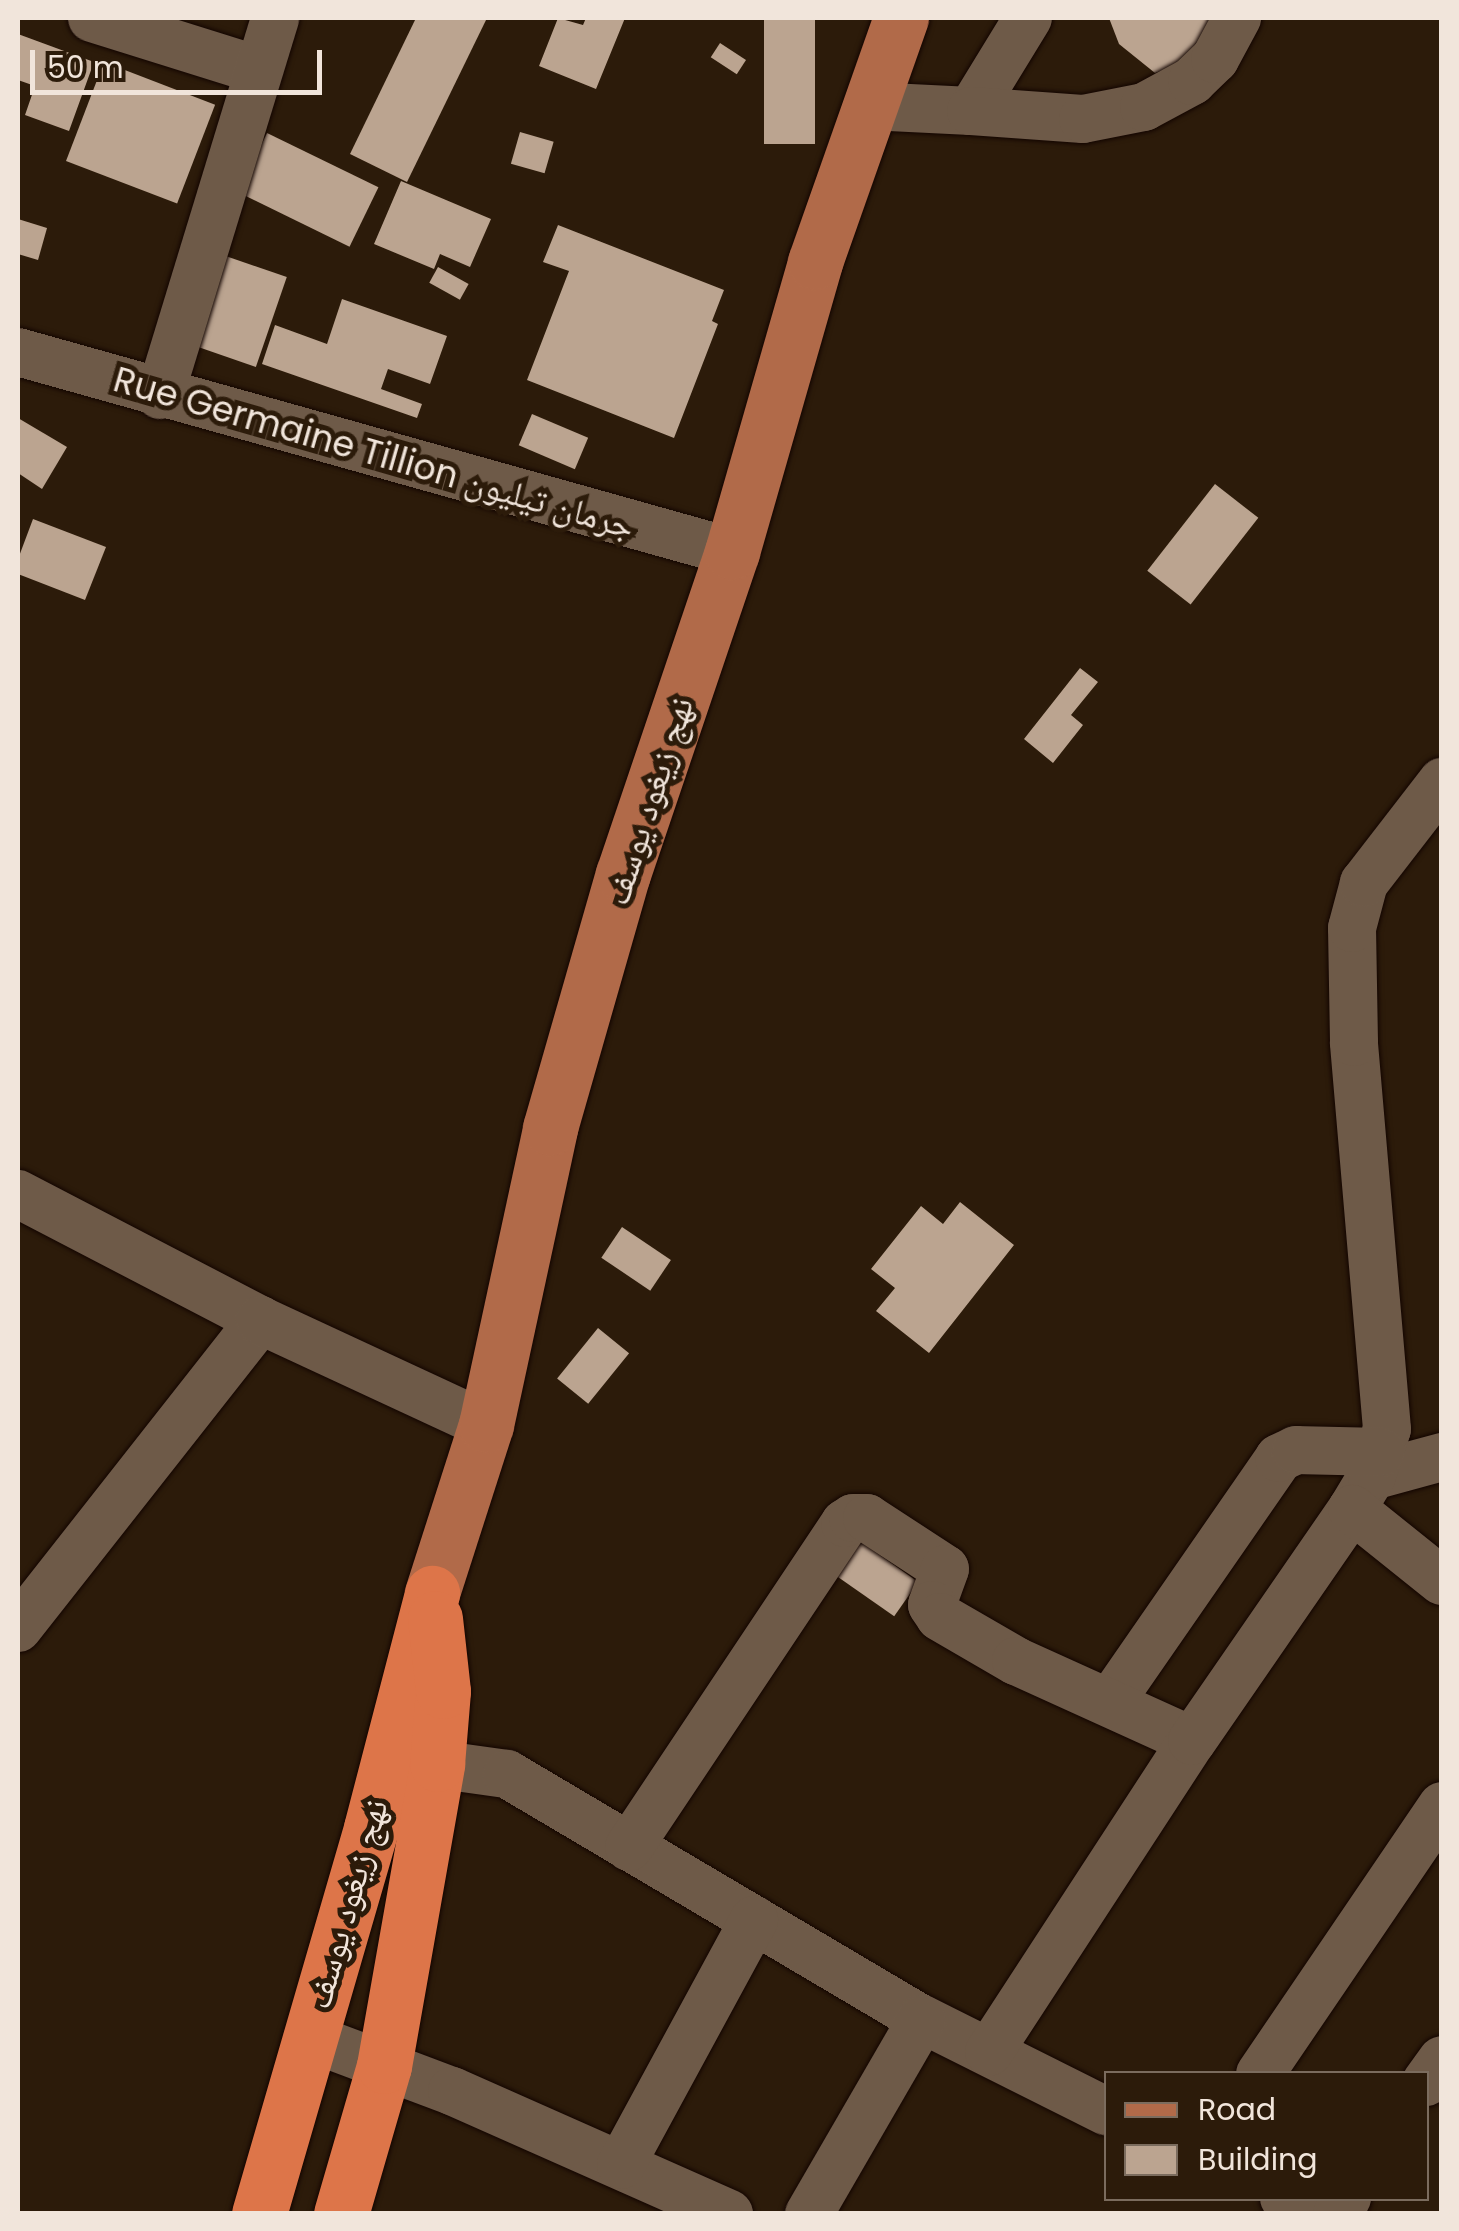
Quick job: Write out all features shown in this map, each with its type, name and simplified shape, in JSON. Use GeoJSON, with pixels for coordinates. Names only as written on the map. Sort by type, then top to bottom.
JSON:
{"type":"FeatureCollection","features":[{"type":"Feature","properties":{"kind":"highway","name":"نهج زيغود يوسف"},"geometry":{"type":"LineString","coordinates":[[260,2214],[371,1828],[412,1760],[443,1691],[432,1593]]}},
{"type":"Feature","properties":{"kind":"highway","name":"نهج زيغود يوسف"},"geometry":{"type":"LineString","coordinates":[[340,2214],[384,2066],[412,1760]]}},
{"type":"Feature","properties":{"kind":"main road","name":"نهج زيغود يوسف"},"geometry":{"type":"LineString","coordinates":[[432,1593],[486,1425],[556,1110],[623,874],[732,552],[815,262],[900,18]]}},
{"type":"Feature","properties":{"kind":"street"},"geometry":{"type":"LineString","coordinates":[[92,18],[258,70]]}},
{"type":"Feature","properties":{"kind":"street"},"geometry":{"type":"LineString","coordinates":[[160,395],[275,18]]}},
{"type":"Feature","properties":{"kind":"street"},"geometry":{"type":"LineString","coordinates":[[971,110],[1028,18]]}},
{"type":"Feature","properties":{"kind":"street"},"geometry":{"type":"LineString","coordinates":[[869,106],[1082,119],[1144,107],[1192,82],[1215,59],[1237,18]]}},
{"type":"Feature","properties":{"kind":"street","name":"Rue Germaine Tillion جرمان تيليون"},"geometry":{"type":"LineString","coordinates":[[18,352],[160,395],[732,552]]}},
{"type":"Feature","properties":{"kind":"street"},"geometry":{"type":"LineString","coordinates":[[989,2052],[1373,1466],[1378,1291],[1354,1042],[1352,928],[1364,883],[1442,782]]}},
{"type":"Feature","properties":{"kind":"street"},"geometry":{"type":"LineString","coordinates":[[18,1194],[260,1320],[486,1425]]}},
{"type":"Feature","properties":{"kind":"street"},"geometry":{"type":"LineString","coordinates":[[18,1628],[260,1320]]}},
{"type":"Feature","properties":{"kind":"street"},"geometry":{"type":"LineString","coordinates":[[1111,1701],[1278,1458],[1296,1450],[1373,1466],[1442,1456]]}},
{"type":"Feature","properties":{"kind":"street"},"geometry":{"type":"LineString","coordinates":[[1373,1466],[1442,1580]]}},
{"type":"Feature","properties":{"kind":"street"},"geometry":{"type":"LineString","coordinates":[[629,1847],[853,1518],[867,1518],[945,1569],[932,1604],[940,1617],[1016,1661],[1192,1741]]}},
{"type":"Feature","properties":{"kind":"street"},"geometry":{"type":"LineString","coordinates":[[412,1760],[508,1774],[922,2019],[1104,2109]]}},
{"type":"Feature","properties":{"kind":"street"},"geometry":{"type":"LineString","coordinates":[[1262,2071],[1442,1806]]}},
{"type":"Feature","properties":{"kind":"street"},"geometry":{"type":"LineString","coordinates":[[621,2165],[754,1920]]}},
{"type":"Feature","properties":{"kind":"street"},"geometry":{"type":"LineString","coordinates":[[809,2214],[922,2019]]}},
{"type":"Feature","properties":{"kind":"street"},"geometry":{"type":"LineString","coordinates":[[308,2037],[621,2165],[729,2214]]}},
{"type":"Feature","properties":{"kind":"building"},"geometry":{"type":"Polygon","coordinates":[[[416,18],[487,18],[407,182],[350,154],[416,18]]]}},
{"type":"Feature","properties":{"kind":"building"},"geometry":{"type":"Polygon","coordinates":[[[558,18],[583,25],[586,18],[625,18],[596,89],[539,66],[558,18]]]}},
{"type":"Feature","properties":{"kind":"building"},"geometry":{"type":"Polygon","coordinates":[[[764,18],[815,18],[815,144],[764,144],[764,18]]]}},
{"type":"Feature","properties":{"kind":"building"},"geometry":{"type":"Polygon","coordinates":[[[1109,18],[1226,18],[1208,55],[1155,73],[1119,44],[1109,18]]]}},
{"type":"Feature","properties":{"kind":"building"},"geometry":{"type":"Polygon","coordinates":[[[18,34],[94,62],[69,131],[25,115],[35,86],[18,80],[18,34]]]}},
{"type":"Feature","properties":{"kind":"building"},"geometry":{"type":"Polygon","coordinates":[[[720,43],[746,60],[737,74],[711,57],[720,43]]]}},
{"type":"Feature","properties":{"kind":"building"},"geometry":{"type":"Polygon","coordinates":[[[104,62],[215,105],[177,204],[66,161],[104,62]]]}},
{"type":"Feature","properties":{"kind":"building"},"geometry":{"type":"Polygon","coordinates":[[[520,132],[554,142],[545,173],[511,164],[520,132]]]}},
{"type":"Feature","properties":{"kind":"building"},"geometry":{"type":"Polygon","coordinates":[[[267,133],[378,187],[350,247],[238,192],[267,133]]]}},
{"type":"Feature","properties":{"kind":"building"},"geometry":{"type":"Polygon","coordinates":[[[401,181],[491,219],[470,267],[440,254],[434,269],[374,244],[401,181]]]}},
{"type":"Feature","properties":{"kind":"building"},"geometry":{"type":"Polygon","coordinates":[[[18,219],[47,228],[38,260],[18,254],[18,219]]]}},
{"type":"Feature","properties":{"kind":"building"},"geometry":{"type":"Polygon","coordinates":[[[558,225],[724,290],[712,321],[718,324],[674,438],[527,380],[569,271],[543,262],[558,225]]]}},
{"type":"Feature","properties":{"kind":"building"},"geometry":{"type":"Polygon","coordinates":[[[214,252],[287,277],[256,367],[183,342],[214,252]]]}},
{"type":"Feature","properties":{"kind":"building"},"geometry":{"type":"Polygon","coordinates":[[[438,267],[469,284],[460,300],[429,283],[438,267]]]}},
{"type":"Feature","properties":{"kind":"building"},"geometry":{"type":"Polygon","coordinates":[[[342,299],[447,336],[430,384],[388,369],[381,389],[422,404],[417,418],[262,364],[275,325],[327,344],[342,299]]]}},
{"type":"Feature","properties":{"kind":"building"},"geometry":{"type":"Polygon","coordinates":[[[532,414],[588,438],[575,469],[519,445],[532,414]]]}},
{"type":"Feature","properties":{"kind":"building"},"geometry":{"type":"Polygon","coordinates":[[[18,418],[67,447],[42,489],[18,473],[18,418]]]}},
{"type":"Feature","properties":{"kind":"building"},"geometry":{"type":"Polygon","coordinates":[[[1215,484],[1258,518],[1191,605],[1147,571],[1215,484]]]}},
{"type":"Feature","properties":{"kind":"building"},"geometry":{"type":"Polygon","coordinates":[[[33,519],[106,547],[85,600],[18,574],[18,559],[33,519]]]}},
{"type":"Feature","properties":{"kind":"building"},"geometry":{"type":"Polygon","coordinates":[[[1080,668],[1098,682],[1071,715],[1083,725],[1053,763],[1024,739],[1080,668]]]}},
{"type":"Feature","properties":{"kind":"building"},"geometry":{"type":"Polygon","coordinates":[[[960,1202],[1014,1245],[929,1353],[876,1311],[895,1288],[871,1269],[921,1206],[943,1224],[960,1202]]]}},
{"type":"Feature","properties":{"kind":"building"},"geometry":{"type":"Polygon","coordinates":[[[622,1227],[671,1260],[650,1291],[601,1258],[622,1227]]]}},
{"type":"Feature","properties":{"kind":"building"},"geometry":{"type":"Polygon","coordinates":[[[598,1328],[629,1353],[588,1404],[557,1379],[598,1328]]]}},
{"type":"Feature","properties":{"kind":"building"},"geometry":{"type":"Polygon","coordinates":[[[847,1532],[918,1582],[894,1616],[823,1566],[847,1532]]]}}]}
